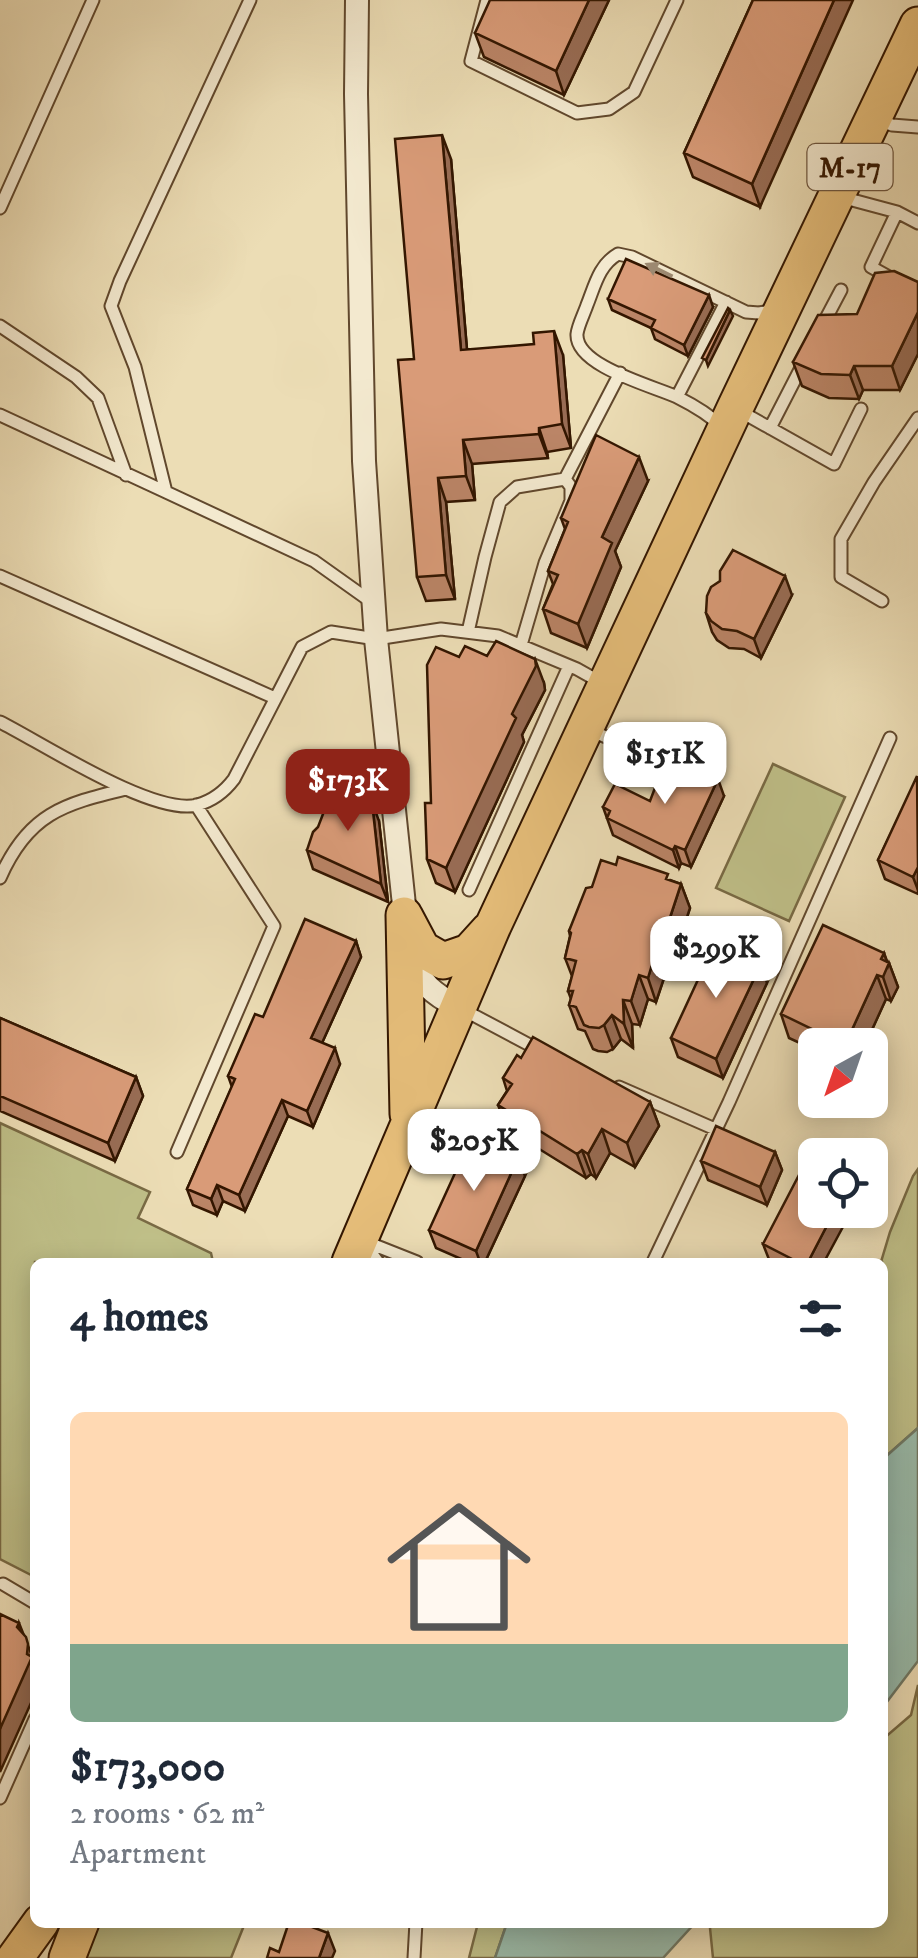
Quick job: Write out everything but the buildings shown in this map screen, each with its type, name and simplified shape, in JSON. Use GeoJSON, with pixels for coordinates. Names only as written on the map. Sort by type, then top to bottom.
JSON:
{"type":"FeatureCollection","features":[{"type":"Feature","properties":{"kind":"main road","name":"M-17"},"geometry":{"type":"LineString","coordinates":[[358,1254],[493,926],[918,25]]}},
{"type":"Feature","properties":{"kind":"main road"},"geometry":{"type":"LineString","coordinates":[[404,915],[422,949],[443,961],[469,952],[493,926]]}},
{"type":"Feature","properties":{"kind":"main road"},"geometry":{"type":"LineString","coordinates":[[404,915],[408,1126]]}},
{"type":"Feature","properties":{"kind":"main road"},"geometry":{"type":"LineString","coordinates":[[15,1958],[37,1928]]}},
{"type":"Feature","properties":{"kind":"main road"},"geometry":{"type":"LineString","coordinates":[[45,1958],[59,1928]]}},
{"type":"Feature","properties":{"kind":"main road"},"geometry":{"type":"LineString","coordinates":[[67,1958],[79,1928]]}},
{"type":"Feature","properties":{"kind":"street"},"geometry":{"type":"LineString","coordinates":[[356,1],[364,461],[376,639],[404,915],[414,967],[422,981],[458,1007]]}},
{"type":"Feature","properties":{"kind":"lane"},"geometry":{"type":"LineString","coordinates":[[0,208],[94,0]]}},
{"type":"Feature","properties":{"kind":"lane"},"geometry":{"type":"LineString","coordinates":[[166,492],[135,367],[111,306],[250,0]]}},
{"type":"Feature","properties":{"kind":"lane"},"geometry":{"type":"LineString","coordinates":[[487,0],[471,61],[577,113],[609,109],[634,92],[677,0]]}},
{"type":"Feature","properties":{"kind":"lane"},"geometry":{"type":"LineString","coordinates":[[874,118],[918,128]]}},
{"type":"Feature","properties":{"kind":"lane"},"geometry":{"type":"LineString","coordinates":[[836,196],[898,212],[918,222]]}},
{"type":"Feature","properties":{"kind":"lane"},"geometry":{"type":"LineString","coordinates":[[898,212],[871,267],[918,293]]}},
{"type":"Feature","properties":{"kind":"lane"},"geometry":{"type":"LineString","coordinates":[[782,309],[746,312],[632,257],[618,254],[608,260],[599,274],[577,334],[580,348],[595,362],[703,412],[770,428],[834,464],[861,409]]}},
{"type":"Feature","properties":{"kind":"lane"},"geometry":{"type":"LineString","coordinates":[[770,428],[841,290]]}},
{"type":"Feature","properties":{"kind":"lane"},"geometry":{"type":"LineString","coordinates":[[677,397],[726,302]]}},
{"type":"Feature","properties":{"kind":"lane"},"geometry":{"type":"LineString","coordinates":[[0,326],[76,377],[98,398],[126,474]]}},
{"type":"Feature","properties":{"kind":"lane"},"geometry":{"type":"LineString","coordinates":[[564,479],[620,373]]}},
{"type":"Feature","properties":{"kind":"lane"},"geometry":{"type":"LineString","coordinates":[[0,415],[314,562],[373,603]]}},
{"type":"Feature","properties":{"kind":"lane"},"geometry":{"type":"LineString","coordinates":[[882,601],[842,577],[841,539],[918,418]]}},
{"type":"Feature","properties":{"kind":"lane"},"geometry":{"type":"LineString","coordinates":[[468,632],[500,502],[517,487],[564,479]]}},
{"type":"Feature","properties":{"kind":"lane"},"geometry":{"type":"LineString","coordinates":[[521,645],[545,563],[570,502],[571,486],[564,479]]}},
{"type":"Feature","properties":{"kind":"lane"},"geometry":{"type":"LineString","coordinates":[[0,576],[274,698]]}},
{"type":"Feature","properties":{"kind":"lane"},"geometry":{"type":"LineString","coordinates":[[0,722],[126,789],[176,806],[196,805],[220,794],[234,779],[302,647],[331,632],[376,639],[441,629],[498,636],[606,685]]}},
{"type":"Feature","properties":{"kind":"lane"},"geometry":{"type":"LineString","coordinates":[[470,890],[569,666]]}},
{"type":"Feature","properties":{"kind":"lane"},"geometry":{"type":"LineString","coordinates":[[586,728],[633,748]]}},
{"type":"Feature","properties":{"kind":"lane"},"geometry":{"type":"LineString","coordinates":[[654,1258],[716,1129],[890,738]]}},
{"type":"Feature","properties":{"kind":"lane"},"geometry":{"type":"LineString","coordinates":[[0,878],[36,824],[58,808],[126,789]]}},
{"type":"Feature","properties":{"kind":"lane"},"geometry":{"type":"LineString","coordinates":[[177,1152],[274,926],[196,805]]}},
{"type":"Feature","properties":{"kind":"lane"},"geometry":{"type":"LineString","coordinates":[[458,1007],[557,1059]]}},
{"type":"Feature","properties":{"kind":"lane"},"geometry":{"type":"LineString","coordinates":[[604,1080],[716,1129]]}},
{"type":"Feature","properties":{"kind":"lane"},"geometry":{"type":"LineString","coordinates":[[358,1254],[387,1258]]}},
{"type":"Feature","properties":{"kind":"lane"},"geometry":{"type":"LineString","coordinates":[[3,1584],[30,1600]]}},
{"type":"Feature","properties":{"kind":"lane"},"geometry":{"type":"LineString","coordinates":[[0,1798],[30,1730]]}},
{"type":"Feature","properties":{"kind":"lane"},"geometry":{"type":"LineString","coordinates":[[414,1958],[416,1928]]}},
{"type":"Feature","properties":{"kind":"green space"},"geometry":{"type":"Polygon","coordinates":[[[773,764],[845,797],[789,921],[716,888],[773,764]]]}},
{"type":"Feature","properties":{"kind":"green space"},"geometry":{"type":"Polygon","coordinates":[[[0,1123],[150,1192],[138,1218],[211,1253],[212,1258],[30,1258],[30,1574],[0,1559],[0,1123]]]}},
{"type":"Feature","properties":{"kind":"green space"},"geometry":{"type":"Polygon","coordinates":[[[918,1169],[918,1428],[888,1455],[888,1258],[882,1258],[918,1169]]]}},
{"type":"Feature","properties":{"kind":"green space"},"geometry":{"type":"Polygon","coordinates":[[[918,1685],[918,1958],[713,1958],[710,1928],[888,1928],[888,1735],[911,1715],[918,1685]]]}},
{"type":"Feature","properties":{"kind":"green space"},"geometry":{"type":"Polygon","coordinates":[[[91,1928],[243,1928],[231,1958],[79,1958],[91,1928]]]}},
{"type":"Feature","properties":{"kind":"green space"},"geometry":{"type":"Polygon","coordinates":[[[477,1928],[505,1928],[495,1958],[469,1958],[477,1928]]]}},
{"type":"Feature","properties":{"kind":"shaded area"},"geometry":{"type":"Polygon","coordinates":[[[918,1428],[918,1661],[888,1700],[888,1455],[918,1428]]]}},
{"type":"Feature","properties":{"kind":"shaded area"},"geometry":{"type":"Polygon","coordinates":[[[505,1928],[690,1928],[663,1958],[495,1958],[505,1928]]]}}]}
